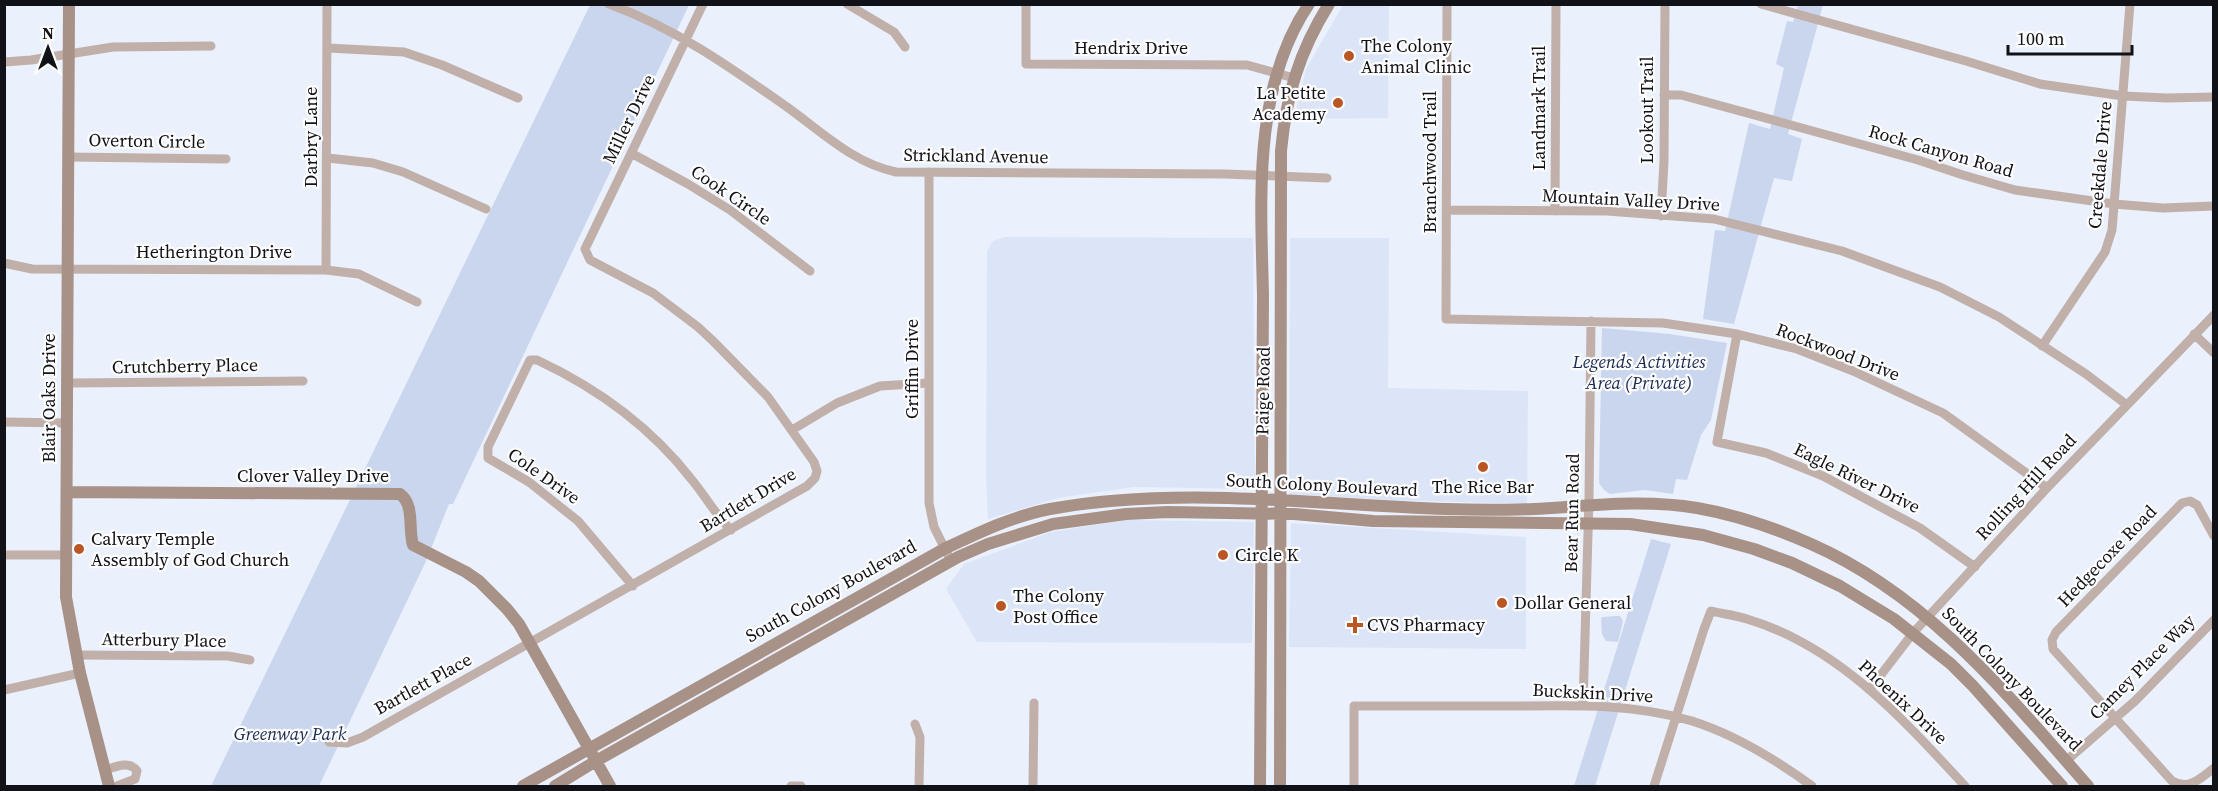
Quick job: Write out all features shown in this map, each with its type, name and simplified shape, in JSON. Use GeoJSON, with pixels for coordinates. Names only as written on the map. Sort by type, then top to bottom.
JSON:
{"type":"FeatureCollection","features":[{"type":"Feature","properties":{"kind":"main road","name":"Blair Oaks Drive"},"geometry":{"type":"LineString","coordinates":[[69,4],[66,597],[80,674],[108,786]]}},
{"type":"Feature","properties":{"kind":"main road","name":"Paige Road"},"geometry":{"type":"LineString","coordinates":[[1260,786],[1263,176],[1267,127],[1277,72],[1288,39],[1308,4]]}},
{"type":"Feature","properties":{"kind":"main road","name":"Paige Road"},"geometry":{"type":"LineString","coordinates":[[1280,786],[1281,176],[1284,119],[1294,78],[1304,50],[1329,4]]}},
{"type":"Feature","properties":{"kind":"main road"},"geometry":{"type":"LineString","coordinates":[[1263,343],[1281,343]]}},
{"type":"Feature","properties":{"kind":"main road","name":"Clover Valley Drive"},"geometry":{"type":"LineString","coordinates":[[67,492],[400,494],[406,498],[409,506],[410,536],[413,545],[479,581],[519,624],[610,786]]}},
{"type":"Feature","properties":{"kind":"main road","name":"South Colony Boulevard"},"geometry":{"type":"LineString","coordinates":[[523,786],[944,549],[996,525],[1047,509],[1087,504],[1147,499],[1281,499],[1463,509],[1534,509],[1589,504],[1651,504],[1696,508],[1755,522],[1838,557],[1884,585],[1928,616],[1957,642],[2088,786]]}},
{"type":"Feature","properties":{"kind":"main road"},"geometry":{"type":"LineString","coordinates":[[1087,504],[1089,518]]}},
{"type":"Feature","properties":{"kind":"main road"},"geometry":{"type":"LineString","coordinates":[[1380,506],[1391,522]]}},
{"type":"Feature","properties":{"kind":"main road"},"geometry":{"type":"LineString","coordinates":[[1463,509],[1463,523]]}},
{"type":"Feature","properties":{"kind":"main road","name":"South Colony Boulevard"},"geometry":{"type":"LineString","coordinates":[[555,786],[951,561],[988,544],[1031,530],[1089,518],[1168,512],[1281,514],[1391,522],[1659,527],[1703,535],[1754,549],[1792,563],[1840,586],[1913,633],[1973,686],[2062,786]]}},
{"type":"Feature","properties":{"kind":"main road"},"geometry":{"type":"LineString","coordinates":[[1015,519],[1031,530]]}},
{"type":"Feature","properties":{"kind":"main road"},"geometry":{"type":"LineString","coordinates":[[798,631],[805,643]]}},
{"type":"Feature","properties":{"kind":"main road"},"geometry":{"type":"LineString","coordinates":[[1261,638],[1280,634]]}},
{"type":"Feature","properties":{"kind":"street","name":"Darbry Lane"},"geometry":{"type":"LineString","coordinates":[[326,270],[327,4]]}},
{"type":"Feature","properties":{"kind":"street","name":"Strickland Avenue"},"geometry":{"type":"LineString","coordinates":[[609,4],[640,16],[686,40],[733,69],[864,163],[896,172],[1327,178]]}},
{"type":"Feature","properties":{"kind":"street","name":"Miller Drive"},"geometry":{"type":"LineString","coordinates":[[585,249],[703,4]]}},
{"type":"Feature","properties":{"kind":"street"},"geometry":{"type":"LineString","coordinates":[[846,4],[894,32],[905,46]]}},
{"type":"Feature","properties":{"kind":"street","name":"Hendrix Drive"},"geometry":{"type":"LineString","coordinates":[[1026,4],[1026,64],[1246,65],[1294,78]]}},
{"type":"Feature","properties":{"kind":"street","name":"Branchwood Trail"},"geometry":{"type":"LineString","coordinates":[[1446,319],[1447,4]]}},
{"type":"Feature","properties":{"kind":"street","name":"Landmark Trail"},"geometry":{"type":"LineString","coordinates":[[1556,4],[1556,211]]}},
{"type":"Feature","properties":{"kind":"street","name":"Lookout Trail"},"geometry":{"type":"LineString","coordinates":[[1661,216],[1664,161],[1665,4]]}},
{"type":"Feature","properties":{"kind":"street"},"geometry":{"type":"LineString","coordinates":[[1761,4],[2040,84],[2123,96],[2214,97]]}},
{"type":"Feature","properties":{"kind":"street","name":"Creekdale Drive"},"geometry":{"type":"LineString","coordinates":[[2042,346],[2105,252],[2112,230],[2130,4]]}},
{"type":"Feature","properties":{"kind":"street"},"geometry":{"type":"LineString","coordinates":[[4,62],[113,47],[211,46]]}},
{"type":"Feature","properties":{"kind":"street"},"geometry":{"type":"LineString","coordinates":[[328,48],[404,52],[442,65],[518,98]]}},
{"type":"Feature","properties":{"kind":"street","name":"Rock Canyon Road"},"geometry":{"type":"LineString","coordinates":[[1664,95],[1681,95],[1918,160],[2015,190],[2114,204],[2163,208],[2214,206]]}},
{"type":"Feature","properties":{"kind":"street","name":"Cook Circle"},"geometry":{"type":"LineString","coordinates":[[631,153],[730,210],[810,271]]}},
{"type":"Feature","properties":{"kind":"street","name":"Overton Circle"},"geometry":{"type":"LineString","coordinates":[[68,157],[226,159]]}},
{"type":"Feature","properties":{"kind":"street"},"geometry":{"type":"LineString","coordinates":[[328,158],[373,163],[403,171],[486,209]]}},
{"type":"Feature","properties":{"kind":"street","name":"Griffin Drive"},"geometry":{"type":"LineString","coordinates":[[928,172],[929,503],[934,527],[951,561]]}},
{"type":"Feature","properties":{"kind":"street","name":"Mountain Valley Drive"},"geometry":{"type":"LineString","coordinates":[[1447,210],[1607,211],[1714,219],[1842,251],[1940,287],[1999,317],[2127,405]]}},
{"type":"Feature","properties":{"kind":"street","name":"Bartlett Drive"},"geometry":{"type":"LineString","coordinates":[[530,644],[807,486],[815,478],[817,471],[814,462],[792,430],[754,381],[698,327],[653,293],[590,260],[585,249]]}},
{"type":"Feature","properties":{"kind":"street","name":"Hetherington Drive"},"geometry":{"type":"LineString","coordinates":[[4,263],[32,269],[326,270],[359,274],[417,302]]}},
{"type":"Feature","properties":{"kind":"street","name":"Rolling Hill Road"},"geometry":{"type":"LineString","coordinates":[[1870,689],[1928,616],[2047,488],[2214,315]]}},
{"type":"Feature","properties":{"kind":"street","name":"Rockwood Drive"},"geometry":{"type":"LineString","coordinates":[[1446,319],[1663,323],[1737,334],[1797,349],[1844,367],[1943,413],[2047,488]]}},
{"type":"Feature","properties":{"kind":"street","name":"Bear Run Road"},"geometry":{"type":"LineString","coordinates":[[1584,706],[1591,321]]}},
{"type":"Feature","properties":{"kind":"street","name":"Eagle River Drive"},"geometry":{"type":"LineString","coordinates":[[1737,334],[1717,442],[1766,453],[1823,476],[1920,528],[1975,567]]}},
{"type":"Feature","properties":{"kind":"street"},"geometry":{"type":"LineString","coordinates":[[2194,334],[2214,353]]}},
{"type":"Feature","properties":{"kind":"street","name":"Cole Drive"},"geometry":{"type":"LineString","coordinates":[[633,586],[578,520],[529,482],[488,458],[488,447],[530,360],[537,360],[594,390],[646,430],[691,479],[715,514],[731,530]]}},
{"type":"Feature","properties":{"kind":"street","name":"Crutchberry Place"},"geometry":{"type":"LineString","coordinates":[[68,383],[303,381]]}},
{"type":"Feature","properties":{"kind":"street"},"geometry":{"type":"LineString","coordinates":[[792,430],[837,403],[880,386],[928,383]]}},
{"type":"Feature","properties":{"kind":"street"},"geometry":{"type":"LineString","coordinates":[[4,422],[67,423]]}},
{"type":"Feature","properties":{"kind":"street","name":"Hedgecoxe Road"},"geometry":{"type":"LineString","coordinates":[[2116,719],[2053,649],[2052,640],[2056,632],[2182,503],[2190,501],[2197,505],[2214,536]]}},
{"type":"Feature","properties":{"kind":"street"},"geometry":{"type":"LineString","coordinates":[[4,555],[67,555]]}},
{"type":"Feature","properties":{"kind":"street","name":"Phoenix Drive"},"geometry":{"type":"LineString","coordinates":[[1676,717],[1711,611],[1746,619],[1795,639],[1843,668],[1870,689],[1916,733],[1965,786]]}},
{"type":"Feature","properties":{"kind":"street","name":"Camey Place Way"},"geometry":{"type":"LineString","coordinates":[[2067,761],[2116,719],[2214,620]]}},
{"type":"Feature","properties":{"kind":"street","name":"Bartlett Place"},"geometry":{"type":"LineString","coordinates":[[329,742],[347,743],[363,736],[530,644]]}},
{"type":"Feature","properties":{"kind":"street","name":"Atterbury Place"},"geometry":{"type":"LineString","coordinates":[[76,655],[228,656],[250,660]]}},
{"type":"Feature","properties":{"kind":"street"},"geometry":{"type":"LineString","coordinates":[[4,690],[80,674]]}},
{"type":"Feature","properties":{"kind":"street"},"geometry":{"type":"LineString","coordinates":[[1033,786],[1034,703]]}},
{"type":"Feature","properties":{"kind":"street","name":"Buckskin Drive"},"geometry":{"type":"LineString","coordinates":[[1354,786],[1354,706],[1584,706],[1648,711],[1714,729],[1742,741],[1812,786]]}},
{"type":"Feature","properties":{"kind":"street"},"geometry":{"type":"LineString","coordinates":[[1654,786],[1676,717]]}},
{"type":"Feature","properties":{"kind":"street"},"geometry":{"type":"LineString","coordinates":[[2116,719],[2172,781],[2182,785],[2195,783],[2214,768]]}},
{"type":"Feature","properties":{"kind":"street"},"geometry":{"type":"LineString","coordinates":[[915,724],[920,737],[918,786]]}},
{"type":"Feature","properties":{"kind":"street"},"geometry":{"type":"LineString","coordinates":[[105,771],[123,765],[131,765],[137,771],[137,776],[132,781],[117,786]]}},
{"type":"Feature","properties":{"kind":"street"},"geometry":{"type":"LineString","coordinates":[[791,786],[801,786]]}},
{"type":"Feature","properties":{"kind":"shaded area"},"geometry":{"type":"Polygon","coordinates":[[[1343,5],[1389,5],[1388,118],[1294,119],[1306,69],[1343,5]]]}},
{"type":"Feature","properties":{"kind":"shaded area"},"geometry":{"type":"Polygon","coordinates":[[[1005,237],[1253,238],[1255,489],[1134,487],[1058,498],[988,519],[986,476],[987,251],[993,241],[1005,237]]]}},
{"type":"Feature","properties":{"kind":"shaded area"},"geometry":{"type":"Polygon","coordinates":[[[1290,238],[1389,238],[1388,388],[1528,391],[1527,504],[1289,494],[1290,238]]]}},
{"type":"Feature","properties":{"kind":"shaded area"},"geometry":{"type":"Polygon","coordinates":[[[1127,520],[1254,522],[1252,643],[977,642],[946,589],[964,564],[1051,532],[1127,520]]]}},
{"type":"Feature","properties":{"kind":"shaded area"},"geometry":{"type":"Polygon","coordinates":[[[1291,523],[1526,537],[1526,649],[1289,647],[1291,523]]]}},
{"type":"Feature","properties":{"kind":"green space","name":"Greenway Park"},"geometry":{"type":"Polygon","coordinates":[[[590,5],[689,5],[453,504],[449,504],[426,561],[319,786],[211,786],[590,5]]]}},
{"type":"Feature","properties":{"kind":"green space"},"geometry":{"type":"Polygon","coordinates":[[[1798,5],[1823,5],[1788,134],[1802,139],[1792,181],[1774,178],[1734,324],[1703,319],[1715,230],[1725,231],[1749,123],[1770,129],[1784,68],[1776,64],[1787,21],[1793,22],[1798,5]]]}},
{"type":"Feature","properties":{"kind":"green space","name":"Legends Activities Area (Private)"},"geometry":{"type":"Polygon","coordinates":[[[1602,328],[1670,334],[1727,343],[1711,420],[1701,435],[1687,480],[1676,479],[1673,494],[1645,490],[1610,494],[1599,483],[1602,328]]]}},
{"type":"Feature","properties":{"kind":"green space"},"geometry":{"type":"Polygon","coordinates":[[[1651,539],[1671,544],[1595,786],[1574,786],[1651,539]]]}},
{"type":"Feature","properties":{"kind":"green space"},"geometry":{"type":"Polygon","coordinates":[[[1620,616],[1623,621],[1618,642],[1606,641],[1602,634],[1602,617],[1620,616]]]}},
{"type":"Feature","properties":{"kind":"place","name":"The Colony Animal Clinic"},"geometry":{"type":"Point","coordinates":[1349,56]}},
{"type":"Feature","properties":{"kind":"place","name":"La Petite Academy"},"geometry":{"type":"Point","coordinates":[1338,103]}},
{"type":"Feature","properties":{"kind":"place","name":"The Rice Bar"},"geometry":{"type":"Point","coordinates":[1483,467]}},
{"type":"Feature","properties":{"kind":"place","name":"Calvary Temple Assembly of God Church"},"geometry":{"type":"Point","coordinates":[79,549]}},
{"type":"Feature","properties":{"kind":"place","name":"Circle K"},"geometry":{"type":"Point","coordinates":[1223,555]}},
{"type":"Feature","properties":{"kind":"place","name":"Dollar General"},"geometry":{"type":"Point","coordinates":[1502,603]}},
{"type":"Feature","properties":{"kind":"place","name":"The Colony Post Office"},"geometry":{"type":"Point","coordinates":[1001,606]}},
{"type":"Feature","properties":{"kind":"place","name":"CVS Pharmacy"},"geometry":{"type":"Point","coordinates":[1355,625]}}]}
